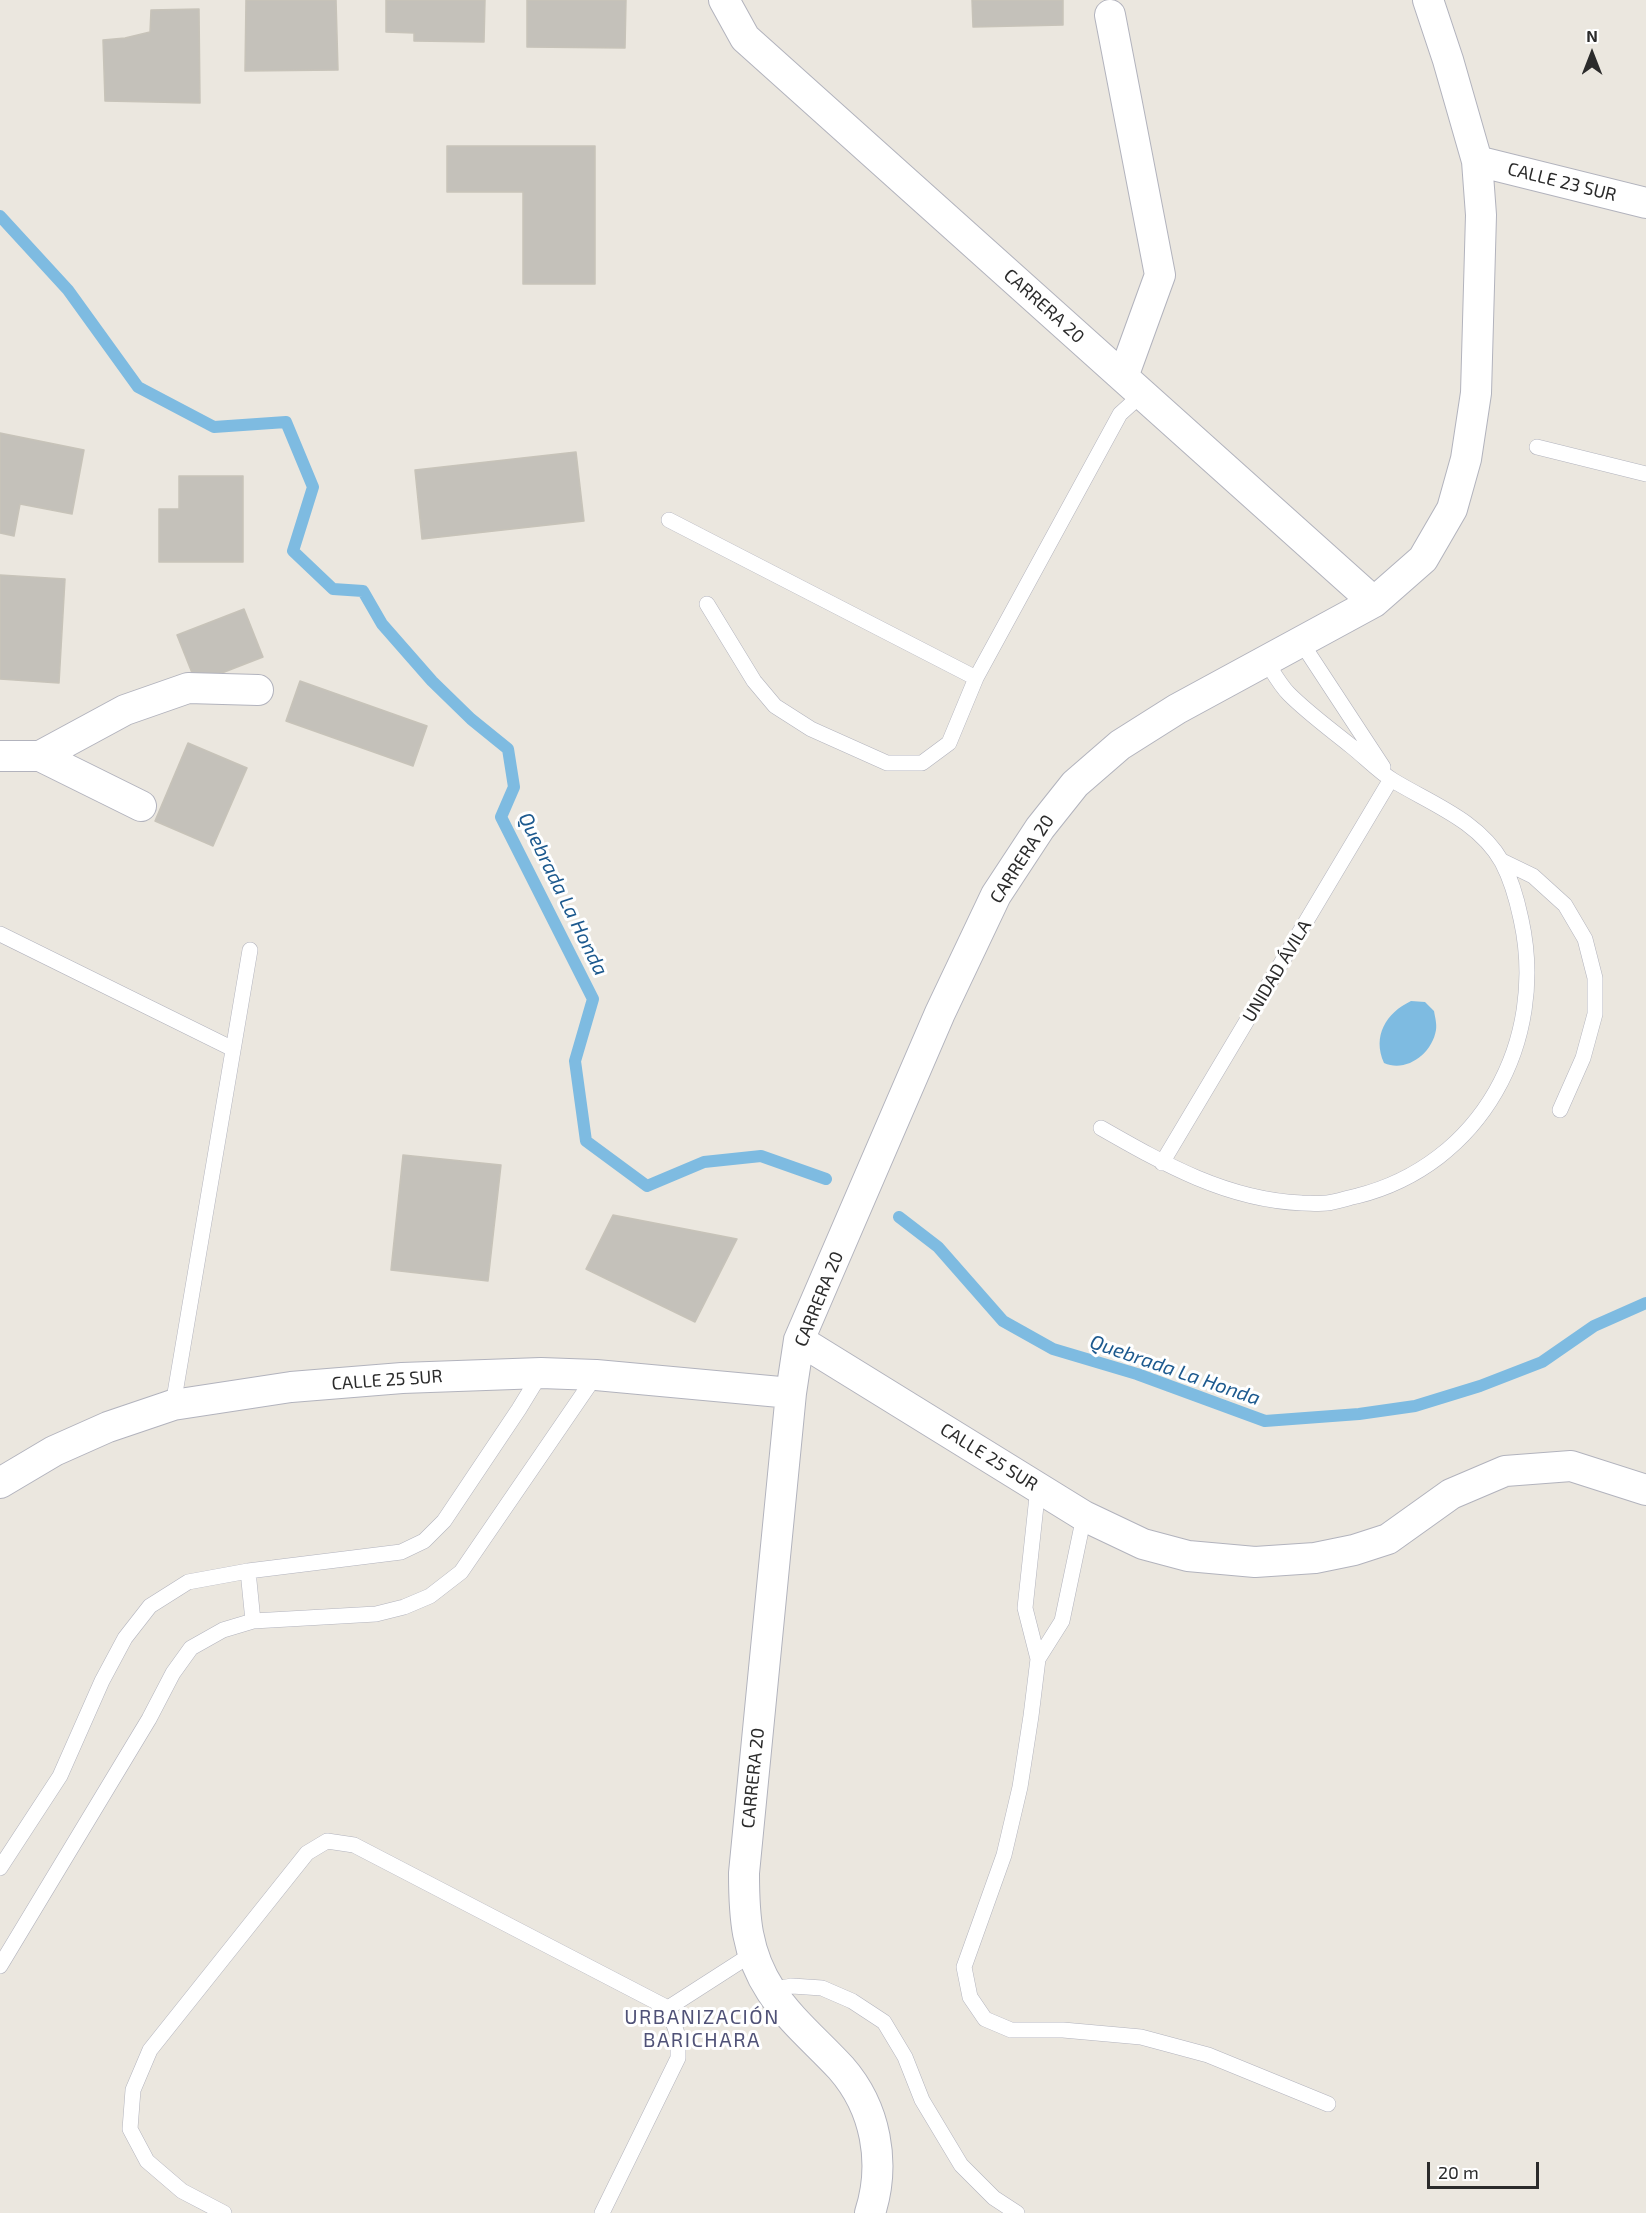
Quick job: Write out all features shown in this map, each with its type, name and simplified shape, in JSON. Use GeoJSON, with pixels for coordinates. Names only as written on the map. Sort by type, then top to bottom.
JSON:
{"type":"FeatureCollection","features":[{"type":"Feature","properties":{"kind":"street","name":"CARRERA 20"},"geometry":{"type":"LineString","coordinates":[[724,0],[745,38],[1374,603]]}},
{"type":"Feature","properties":{"kind":"street","name":"CARRERA 20"},"geometry":{"type":"LineString","coordinates":[[870,2213],[876,2196],[879,2168],[875,2131],[861,2097],[842,2070],[804,2032],[770,1990],[752,1954],[744,1916],[744,1873],[791,1393],[799,1340],[940,1013],[996,895],[1040,828],[1075,784],[1120,745],[1177,709],[1374,603],[1423,559],[1452,509],[1466,459],[1476,393],[1481,215],[1477,161],[1464,111],[1428,0]]}},
{"type":"Feature","properties":{"kind":"street"},"geometry":{"type":"LineString","coordinates":[[1110,15],[1160,275],[1133,386]]}},
{"type":"Feature","properties":{"kind":"street","name":"CALLE 23 SUR"},"geometry":{"type":"LineString","coordinates":[[1477,161],[1646,203]]}},
{"type":"Feature","properties":{"kind":"street"},"geometry":{"type":"LineString","coordinates":[[40,756],[124,710],[188,688],[258,690]]}},
{"type":"Feature","properties":{"kind":"street"},"geometry":{"type":"LineString","coordinates":[[0,756],[40,756],[141,806]]}},
{"type":"Feature","properties":{"kind":"street","name":"CALLE 25 SUR"},"geometry":{"type":"LineString","coordinates":[[799,1340],[1084,1516],[1143,1544],[1188,1556],[1255,1562],[1315,1558],[1354,1550],[1388,1539],[1451,1494],[1505,1470],[1571,1466],[1646,1490]]}},
{"type":"Feature","properties":{"kind":"street","name":"CALLE 25 SUR"},"geometry":{"type":"LineString","coordinates":[[0,1483],[54,1450],[108,1427],[173,1406],[291,1387],[402,1378],[541,1373],[596,1375],[791,1393]]}},
{"type":"Feature","properties":{"kind":"lane"},"geometry":{"type":"LineString","coordinates":[[707,604],[754,681],[776,706],[810,729],[887,763],[922,763],[950,742],[976,678],[1120,414],[1133,386]]}},
{"type":"Feature","properties":{"kind":"lane"},"geometry":{"type":"LineString","coordinates":[[1537,447],[1646,474]]}},
{"type":"Feature","properties":{"kind":"lane"},"geometry":{"type":"LineString","coordinates":[[669,520],[976,678]]}},
{"type":"Feature","properties":{"kind":"lane"},"geometry":{"type":"LineString","coordinates":[[1301,642],[1391,779]]}},
{"type":"Feature","properties":{"kind":"lane"},"geometry":{"type":"LineString","coordinates":[[1101,1128],[1162,1163],[1229,1191],[1279,1202],[1327,1203],[1379,1190],[1423,1169],[1462,1137],[1490,1104],[1507,1071],[1520,1036],[1527,1000],[1528,968],[1525,933],[1518,902],[1502,861],[1484,839],[1457,816],[1391,779],[1287,693],[1266,661]]}},
{"type":"Feature","properties":{"kind":"lane","name":"UNIDAD ÁVILA"},"geometry":{"type":"LineString","coordinates":[[1162,1163],[1391,779]]}},
{"type":"Feature","properties":{"kind":"lane"},"geometry":{"type":"LineString","coordinates":[[1502,861],[1533,876],[1565,904],[1585,939],[1595,978],[1595,1014],[1583,1058],[1560,1110]]}},
{"type":"Feature","properties":{"kind":"lane"},"geometry":{"type":"LineString","coordinates":[[0,934],[233,1049]]}},
{"type":"Feature","properties":{"kind":"lane"},"geometry":{"type":"LineString","coordinates":[[173,1406],[250,950]]}},
{"type":"Feature","properties":{"kind":"lane"},"geometry":{"type":"LineString","coordinates":[[0,1868],[60,1776],[102,1681],[125,1638],[150,1606],[188,1582],[248,1571],[400,1552],[424,1540],[444,1521],[541,1373]]}},
{"type":"Feature","properties":{"kind":"lane"},"geometry":{"type":"LineString","coordinates":[[0,1966],[149,1719],[173,1672],[192,1647],[223,1630],[253,1621],[375,1614],[404,1608],[430,1596],[461,1572],[596,1375]]}},
{"type":"Feature","properties":{"kind":"lane"},"geometry":{"type":"LineString","coordinates":[[1038,1487],[1025,1608],[1038,1659],[1031,1716],[1020,1787],[1004,1854],[964,1967],[970,1997],[985,2019],[1011,2030],[1063,2030],[1141,2037],[1208,2055],[1328,2104]]}},
{"type":"Feature","properties":{"kind":"lane"},"geometry":{"type":"LineString","coordinates":[[1038,1659],[1062,1621],[1084,1516]]}},
{"type":"Feature","properties":{"kind":"lane"},"geometry":{"type":"LineString","coordinates":[[248,1571],[253,1621]]}},
{"type":"Feature","properties":{"kind":"lane"},"geometry":{"type":"LineString","coordinates":[[224,2213],[182,2191],[147,2161],[130,2129],[133,2090],[150,2050],[307,1853],[327,1841],[354,1845],[668,2008],[678,2036],[678,2058],[602,2213]]}},
{"type":"Feature","properties":{"kind":"lane"},"geometry":{"type":"LineString","coordinates":[[668,2008],[752,1954]]}},
{"type":"Feature","properties":{"kind":"lane"},"geometry":{"type":"LineString","coordinates":[[770,1990],[792,1986],[822,1988],[852,2001],[884,2022],[905,2057],[922,2100],[961,2165],[994,2199],[1017,2213]]}},
{"type":"Feature","properties":{"kind":"water"},"geometry":{"type":"Polygon","coordinates":[[[1411,1001],[1425,1002],[1434,1011],[1436,1028],[1434,1039],[1424,1054],[1409,1063],[1392,1065],[1384,1063],[1380,1044],[1384,1026],[1395,1012],[1411,1001]]]}},
{"type":"Feature","properties":{"kind":"building"},"geometry":{"type":"Polygon","coordinates":[[[246,0],[336,0],[338,70],[245,71],[246,0]]]}},
{"type":"Feature","properties":{"kind":"building"},"geometry":{"type":"Polygon","coordinates":[[[386,0],[485,0],[484,42],[414,41],[414,33],[386,32],[386,0]]]}},
{"type":"Feature","properties":{"kind":"building"},"geometry":{"type":"Polygon","coordinates":[[[527,0],[626,0],[625,48],[527,47],[527,0]]]}},
{"type":"Feature","properties":{"kind":"building"},"geometry":{"type":"Polygon","coordinates":[[[972,0],[1063,0],[1063,25],[973,27],[972,0]]]}},
{"type":"Feature","properties":{"kind":"building"},"geometry":{"type":"Polygon","coordinates":[[[199,9],[200,103],[105,101],[103,40],[150,32],[151,10],[199,9]]]}},
{"type":"Feature","properties":{"kind":"building"},"geometry":{"type":"Polygon","coordinates":[[[447,146],[595,146],[595,284],[523,284],[523,192],[447,192],[447,146]]]}},
{"type":"Feature","properties":{"kind":"building"},"geometry":{"type":"Polygon","coordinates":[[[0,433],[84,450],[72,514],[20,504],[14,536],[0,533],[0,433]]]}},
{"type":"Feature","properties":{"kind":"building"},"geometry":{"type":"Polygon","coordinates":[[[576,452],[584,521],[422,539],[415,470],[576,452]]]}},
{"type":"Feature","properties":{"kind":"building"},"geometry":{"type":"Polygon","coordinates":[[[179,476],[243,476],[243,562],[159,562],[159,509],[179,509],[179,476]]]}},
{"type":"Feature","properties":{"kind":"building"},"geometry":{"type":"Polygon","coordinates":[[[0,575],[65,579],[59,683],[0,679],[0,575]]]}},
{"type":"Feature","properties":{"kind":"building"},"geometry":{"type":"Polygon","coordinates":[[[244,609],[263,657],[196,683],[177,635],[244,609]]]}},
{"type":"Feature","properties":{"kind":"building"},"geometry":{"type":"Polygon","coordinates":[[[300,681],[427,726],[413,766],[286,721],[300,681]]]}},
{"type":"Feature","properties":{"kind":"building"},"geometry":{"type":"Polygon","coordinates":[[[188,743],[247,768],[213,846],[155,821],[188,743]]]}},
{"type":"Feature","properties":{"kind":"building"},"geometry":{"type":"Polygon","coordinates":[[[403,1155],[501,1165],[488,1281],[391,1270],[403,1155]]]}},
{"type":"Feature","properties":{"kind":"building"},"geometry":{"type":"Polygon","coordinates":[[[613,1215],[737,1239],[695,1322],[586,1269],[613,1215]]]}},
{"type":"Feature","properties":{"kind":"waterway","name":"Quebrada La Honda"},"geometry":{"type":"LineString","coordinates":[[0,216],[68,290],[138,387],[214,427],[286,422],[313,487],[293,551],[333,589],[363,591],[382,624],[432,681],[471,719],[508,749],[514,787],[501,817],[593,999],[575,1061],[586,1141],[647,1186],[704,1162],[761,1156],[826,1179]]}},
{"type":"Feature","properties":{"kind":"waterway","name":"Quebrada La Honda"},"geometry":{"type":"LineString","coordinates":[[899,1217],[938,1247],[1003,1321],[1053,1349],[1137,1374],[1265,1421],[1359,1414],[1415,1406],[1480,1386],[1542,1362],[1594,1326],[1646,1303]]}},
{"type":"Feature","properties":{"kind":"district","name":"URBANIZACIÓN BARICHARA"},"geometry":{"type":"Point","coordinates":[702,2028]}}]}
